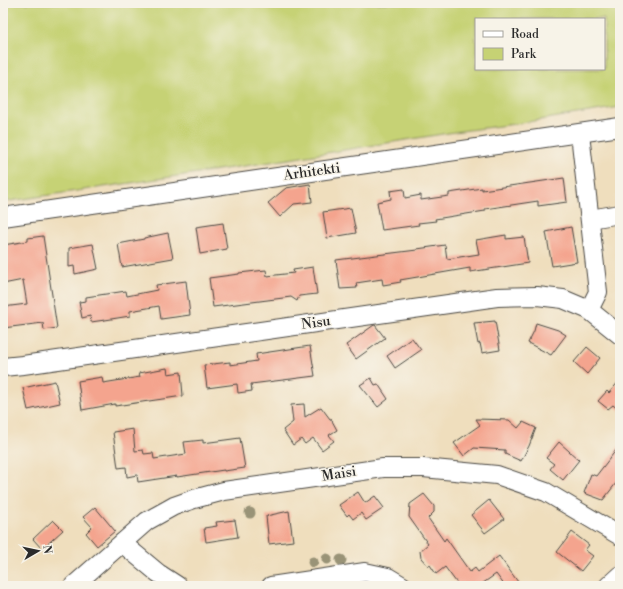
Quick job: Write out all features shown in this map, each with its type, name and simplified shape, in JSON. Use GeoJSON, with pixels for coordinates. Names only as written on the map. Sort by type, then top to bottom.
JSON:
{"type":"FeatureCollection","features":[{"type":"Feature","properties":{"kind":"street","name":"Arhitekti"},"geometry":{"type":"LineString","coordinates":[[3,216],[580,134],[620,127]]}},
{"type":"Feature","properties":{"kind":"street"},"geometry":{"type":"LineString","coordinates":[[580,134],[598,292],[589,310]]}},
{"type":"Feature","properties":{"kind":"street"},"geometry":{"type":"LineString","coordinates":[[590,219],[620,214]]}},
{"type":"Feature","properties":{"kind":"street","name":"Nisu"},"geometry":{"type":"LineString","coordinates":[[3,367],[497,297],[537,296],[563,299],[589,310],[620,335]]}},
{"type":"Feature","properties":{"kind":"street","name":"Maisi"},"geometry":{"type":"LineString","coordinates":[[73,586],[147,522],[174,506],[224,491],[384,468],[423,468],[497,475],[546,492],[620,536]]}},
{"type":"Feature","properties":{"kind":"street"},"geometry":{"type":"LineString","coordinates":[[122,543],[158,573],[178,586]]}},
{"type":"Feature","properties":{"kind":"street"},"geometry":{"type":"LineString","coordinates":[[271,586],[365,572],[388,577],[403,586]]}},
{"type":"Feature","properties":{"kind":"street"},"geometry":{"type":"LineString","coordinates":[[608,586],[620,575]]}},
{"type":"Feature","properties":{"kind":"green space"},"geometry":{"type":"Polygon","coordinates":[[[620,3],[620,107],[258,164],[3,202],[3,4],[620,3]]]}},
{"type":"Feature","properties":{"kind":"building"},"geometry":{"type":"Polygon","coordinates":[[[564,178],[567,202],[538,206],[538,201],[485,209],[485,211],[435,219],[436,221],[418,223],[419,225],[382,230],[377,202],[391,199],[390,191],[404,189],[405,198],[421,195],[421,200],[449,196],[449,193],[482,188],[482,190],[564,178]]]}},
{"type":"Feature","properties":{"kind":"building"},"geometry":{"type":"Polygon","coordinates":[[[310,184],[312,202],[294,204],[280,217],[268,203],[286,188],[310,184]]]}},
{"type":"Feature","properties":{"kind":"building"},"geometry":{"type":"Polygon","coordinates":[[[351,208],[356,233],[327,238],[323,212],[351,208]]]}},
{"type":"Feature","properties":{"kind":"building"},"geometry":{"type":"Polygon","coordinates":[[[223,223],[227,249],[200,254],[196,227],[223,223]]]}},
{"type":"Feature","properties":{"kind":"building"},"geometry":{"type":"Polygon","coordinates":[[[571,227],[577,262],[552,266],[546,232],[571,227]]]}},
{"type":"Feature","properties":{"kind":"building"},"geometry":{"type":"Polygon","coordinates":[[[168,233],[173,258],[122,267],[118,244],[168,233]]]}},
{"type":"Feature","properties":{"kind":"building"},"geometry":{"type":"Polygon","coordinates":[[[506,235],[506,239],[524,237],[528,263],[470,272],[470,268],[400,280],[401,282],[383,285],[382,279],[356,283],[357,288],[340,289],[336,260],[445,245],[447,259],[479,254],[476,240],[506,235]]]}},
{"type":"Feature","properties":{"kind":"building"},"geometry":{"type":"Polygon","coordinates":[[[43,236],[57,328],[44,330],[43,323],[3,328],[3,307],[27,304],[23,280],[3,284],[3,245],[28,241],[28,238],[43,236]]]}},
{"type":"Feature","properties":{"kind":"building"},"geometry":{"type":"Polygon","coordinates":[[[93,244],[98,269],[75,274],[74,266],[69,267],[69,248],[93,244]]]}},
{"type":"Feature","properties":{"kind":"building"},"geometry":{"type":"Polygon","coordinates":[[[313,267],[317,294],[299,296],[297,301],[291,297],[213,307],[209,278],[266,270],[267,276],[294,273],[293,270],[313,267]]]}},
{"type":"Feature","properties":{"kind":"building"},"geometry":{"type":"Polygon","coordinates":[[[186,281],[190,315],[161,319],[159,306],[130,311],[130,316],[105,320],[91,322],[90,316],[82,318],[79,302],[86,301],[86,297],[126,291],[127,296],[157,290],[156,285],[186,281]]]}},
{"type":"Feature","properties":{"kind":"building"},"geometry":{"type":"Polygon","coordinates":[[[495,321],[500,350],[482,353],[480,343],[478,344],[474,323],[495,321]]]}},
{"type":"Feature","properties":{"kind":"building"},"geometry":{"type":"Polygon","coordinates":[[[536,323],[558,330],[566,335],[551,355],[528,343],[536,323]]]}},
{"type":"Feature","properties":{"kind":"building"},"geometry":{"type":"Polygon","coordinates":[[[374,325],[385,338],[356,359],[346,345],[374,325]]]}},
{"type":"Feature","properties":{"kind":"building"},"geometry":{"type":"Polygon","coordinates":[[[412,338],[421,350],[395,368],[387,356],[412,338]]]}},
{"type":"Feature","properties":{"kind":"building"},"geometry":{"type":"Polygon","coordinates":[[[310,346],[315,376],[251,384],[252,391],[238,393],[237,384],[207,388],[204,365],[230,362],[230,365],[257,361],[256,354],[310,346]]]}},
{"type":"Feature","properties":{"kind":"building"},"geometry":{"type":"Polygon","coordinates":[[[587,347],[600,358],[587,374],[574,362],[587,347]]]}},
{"type":"Feature","properties":{"kind":"building"},"geometry":{"type":"Polygon","coordinates":[[[167,368],[168,374],[181,372],[183,396],[115,406],[115,404],[82,410],[78,381],[102,377],[103,383],[140,377],[139,373],[167,368]]]}},
{"type":"Feature","properties":{"kind":"building"},"geometry":{"type":"Polygon","coordinates":[[[371,378],[375,385],[378,384],[388,399],[378,407],[360,385],[371,378]]]}},
{"type":"Feature","properties":{"kind":"building"},"geometry":{"type":"Polygon","coordinates":[[[620,380],[620,411],[613,405],[608,409],[598,401],[607,391],[609,393],[620,380]]]}},
{"type":"Feature","properties":{"kind":"building"},"geometry":{"type":"Polygon","coordinates":[[[55,381],[60,403],[28,410],[23,388],[55,381]]]}},
{"type":"Feature","properties":{"kind":"building"},"geometry":{"type":"Polygon","coordinates":[[[304,404],[305,417],[321,407],[331,419],[337,430],[329,435],[334,441],[322,450],[313,438],[305,444],[301,439],[293,445],[283,430],[293,422],[291,405],[304,404]]]}},
{"type":"Feature","properties":{"kind":"building"},"geometry":{"type":"Polygon","coordinates":[[[476,419],[509,420],[518,428],[523,422],[536,428],[521,461],[505,454],[505,450],[474,448],[464,456],[454,443],[480,425],[476,419]]]}},
{"type":"Feature","properties":{"kind":"building"},"geometry":{"type":"Polygon","coordinates":[[[133,429],[135,451],[143,450],[144,454],[153,453],[154,459],[186,454],[184,442],[203,440],[203,443],[240,438],[245,468],[138,482],[137,475],[127,477],[126,467],[118,468],[113,432],[133,429]]]}},
{"type":"Feature","properties":{"kind":"building"},"geometry":{"type":"Polygon","coordinates":[[[559,442],[579,460],[563,480],[550,469],[554,464],[546,458],[559,442]]]}},
{"type":"Feature","properties":{"kind":"building"},"geometry":{"type":"Polygon","coordinates":[[[620,445],[620,478],[603,500],[584,493],[591,474],[596,476],[620,445]]]}},
{"type":"Feature","properties":{"kind":"building"},"geometry":{"type":"Polygon","coordinates":[[[358,492],[365,503],[375,496],[384,508],[366,520],[361,513],[353,519],[349,514],[347,516],[339,505],[358,492]]]}},
{"type":"Feature","properties":{"kind":"building"},"geometry":{"type":"Polygon","coordinates":[[[424,494],[434,506],[434,512],[428,518],[444,541],[446,538],[470,572],[475,568],[478,572],[499,556],[521,586],[505,586],[496,574],[479,586],[459,586],[445,567],[436,574],[430,565],[428,566],[421,558],[420,551],[428,544],[409,517],[410,504],[424,494]]]}},
{"type":"Feature","properties":{"kind":"building"},"geometry":{"type":"Polygon","coordinates":[[[489,500],[504,519],[485,533],[471,515],[489,500]]]}},
{"type":"Feature","properties":{"kind":"building"},"geometry":{"type":"Polygon","coordinates":[[[95,507],[115,531],[97,546],[86,533],[92,527],[83,517],[95,507]]]}},
{"type":"Feature","properties":{"kind":"building"},"geometry":{"type":"Polygon","coordinates":[[[289,511],[293,541],[269,544],[266,516],[289,511]]]}},
{"type":"Feature","properties":{"kind":"building"},"geometry":{"type":"Polygon","coordinates":[[[53,520],[63,530],[42,549],[33,539],[53,520]]]}},
{"type":"Feature","properties":{"kind":"building"},"geometry":{"type":"Polygon","coordinates":[[[235,520],[238,537],[206,542],[204,528],[217,526],[216,522],[235,520]]]}},
{"type":"Feature","properties":{"kind":"building"},"geometry":{"type":"Polygon","coordinates":[[[572,532],[589,545],[585,550],[593,556],[581,571],[557,552],[572,532]]]}}]}
